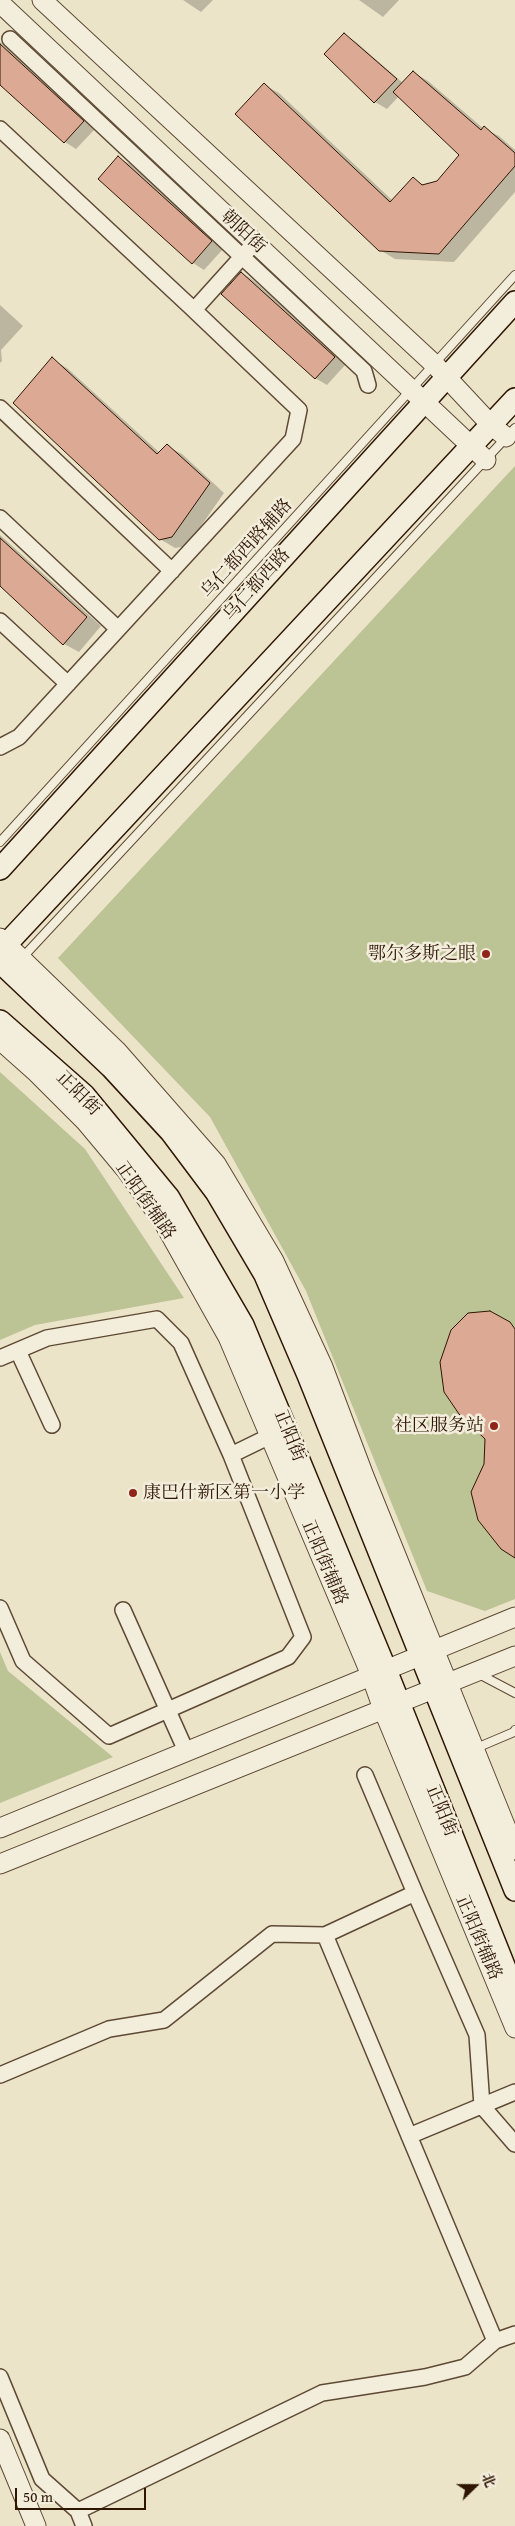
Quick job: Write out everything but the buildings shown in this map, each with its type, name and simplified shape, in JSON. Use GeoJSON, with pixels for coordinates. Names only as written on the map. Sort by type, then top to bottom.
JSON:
{"type":"FeatureCollection","features":[{"type":"Feature","properties":{"kind":"main road","name":"乌仁都西路"},"geometry":{"type":"LineString","coordinates":[[0,869],[417,396],[515,302]]}},
{"type":"Feature","properties":{"kind":"main road"},"geometry":{"type":"LineString","coordinates":[[515,398],[504,430],[469,446],[6,958],[171,1132],[216,1192],[265,1275],[428,1652],[515,1890]]}},
{"type":"Feature","properties":{"kind":"main road","name":"正阳街"},"geometry":{"type":"LineString","coordinates":[[0,1021],[84,1095],[169,1198],[243,1324],[390,1706],[515,1993]]}},
{"type":"Feature","properties":{"kind":"street","name":"朝阳街"},"geometry":{"type":"LineString","coordinates":[[42,0],[504,430]]}},
{"type":"Feature","properties":{"kind":"street","name":"朝阳街"},"geometry":{"type":"LineString","coordinates":[[0,3],[486,460]]}},
{"type":"Feature","properties":{"kind":"street"},"geometry":{"type":"LineString","coordinates":[[10,39],[364,371],[368,384]]}},
{"type":"Feature","properties":{"kind":"street"},"geometry":{"type":"LineString","coordinates":[[0,129],[299,410],[293,440],[19,737],[0,747]]}},
{"type":"Feature","properties":{"kind":"street"},"geometry":{"type":"LineString","coordinates":[[194,310],[255,243]]}},
{"type":"Feature","properties":{"kind":"street"},"geometry":{"type":"LineString","coordinates":[[0,408],[172,571]]}},
{"type":"Feature","properties":{"kind":"street"},"geometry":{"type":"LineString","coordinates":[[0,518],[118,629]]}},
{"type":"Feature","properties":{"kind":"street"},"geometry":{"type":"LineString","coordinates":[[0,621],[68,684]]}},
{"type":"Feature","properties":{"kind":"street","name":"正阳街辅路"},"geometry":{"type":"LineString","coordinates":[[0,1040],[37,1073],[85,1121],[126,1170],[164,1223],[228,1337],[270,1436],[378,1673]]}},
{"type":"Feature","properties":{"kind":"street"},"geometry":{"type":"LineString","coordinates":[[0,1358],[48,1338],[157,1319],[181,1342],[231,1455],[303,1637],[288,1657],[109,1736],[23,1661],[0,1608]]}},
{"type":"Feature","properties":{"kind":"street"},"geometry":{"type":"LineString","coordinates":[[18,1350],[52,1425]]}},
{"type":"Feature","properties":{"kind":"street"},"geometry":{"type":"LineString","coordinates":[[231,1455],[270,1436]]}},
{"type":"Feature","properties":{"kind":"street"},"geometry":{"type":"LineString","coordinates":[[123,1610],[186,1751]]}},
{"type":"Feature","properties":{"kind":"street"},"geometry":{"type":"LineString","coordinates":[[0,1828],[515,1617]]}},
{"type":"Feature","properties":{"kind":"street"},"geometry":{"type":"LineString","coordinates":[[0,1864],[515,1656]]}},
{"type":"Feature","properties":{"kind":"street"},"geometry":{"type":"LineString","coordinates":[[440,1686],[474,1749],[515,1850]]}},
{"type":"Feature","properties":{"kind":"street","name":"正阳街辅路"},"geometry":{"type":"LineString","coordinates":[[390,1706],[515,2028]]}},
{"type":"Feature","properties":{"kind":"street"},"geometry":{"type":"LineString","coordinates":[[365,1775],[477,2036],[482,2106],[515,2144]]}},
{"type":"Feature","properties":{"kind":"street"},"geometry":{"type":"LineString","coordinates":[[0,2075],[108,2030],[164,2020],[272,1934],[325,1935],[415,1893]]}},
{"type":"Feature","properties":{"kind":"street"},"geometry":{"type":"LineString","coordinates":[[325,1935],[495,2341]]}},
{"type":"Feature","properties":{"kind":"street"},"geometry":{"type":"LineString","coordinates":[[409,2136],[515,2092]]}},
{"type":"Feature","properties":{"kind":"street"},"geometry":{"type":"LineString","coordinates":[[78,2511],[322,2393],[425,2377],[465,2367],[495,2341],[515,2334]]}},
{"type":"Feature","properties":{"kind":"street"},"geometry":{"type":"LineString","coordinates":[[0,2377],[42,2479],[78,2511],[84,2526]]}},
{"type":"Feature","properties":{"kind":"street"},"geometry":{"type":"LineString","coordinates":[[0,2439],[36,2526]]}},
{"type":"Feature","properties":{"kind":"lane"},"geometry":{"type":"LineString","coordinates":[[441,371],[515,275]]}},
{"type":"Feature","properties":{"kind":"lane","name":"乌仁都西路辅路"},"geometry":{"type":"LineString","coordinates":[[0,842],[417,396]]}},
{"type":"Feature","properties":{"kind":"lane"},"geometry":{"type":"LineString","coordinates":[[6,958],[486,460],[504,430]]}},
{"type":"Feature","properties":{"kind":"lane"},"geometry":{"type":"LineString","coordinates":[[476,1672],[515,1693]]}},
{"type":"Feature","properties":{"kind":"lane"},"geometry":{"type":"LineString","coordinates":[[474,1749],[515,1732]]}},
{"type":"Feature","properties":{"kind":"green space"},"geometry":{"type":"Polygon","coordinates":[[[515,466],[515,1599],[485,1611],[427,1591],[306,1291],[210,1117],[58,958],[515,466]]]}},
{"type":"Feature","properties":{"kind":"green space"},"geometry":{"type":"Polygon","coordinates":[[[0,1072],[85,1149],[184,1298],[35,1325],[0,1340],[0,1072]]]}},
{"type":"Feature","properties":{"kind":"green space"},"geometry":{"type":"Polygon","coordinates":[[[0,1652],[8,1671],[113,1757],[0,1803],[0,1652]]]}},
{"type":"Feature","properties":{"kind":"place","name":"鄂尔多斯之眼"},"geometry":{"type":"Point","coordinates":[486,954]}},
{"type":"Feature","properties":{"kind":"place","name":"社区服务站"},"geometry":{"type":"Point","coordinates":[494,1426]}},
{"type":"Feature","properties":{"kind":"place","name":"康巴什新区第一小学"},"geometry":{"type":"Point","coordinates":[133,1493]}}]}
